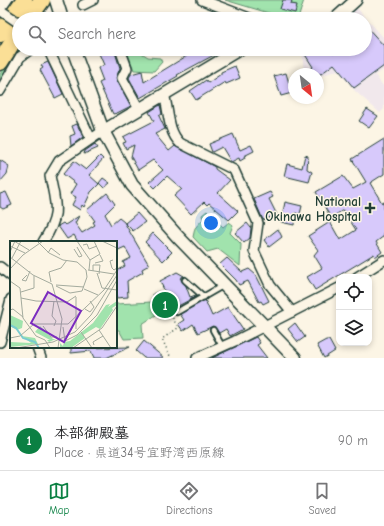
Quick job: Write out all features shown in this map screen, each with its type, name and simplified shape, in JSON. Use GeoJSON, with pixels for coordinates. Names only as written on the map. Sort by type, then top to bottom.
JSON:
{"type":"FeatureCollection","features":[{"type":"Feature","properties":{"kind":"highway"},"geometry":{"type":"LineString","coordinates":[[19,12],[42,0]]}},
{"type":"Feature","properties":{"kind":"highway"},"geometry":{"type":"LineString","coordinates":[[0,34],[12,19]]}},
{"type":"Feature","properties":{"kind":"highway"},"geometry":{"type":"LineString","coordinates":[[0,62],[12,43]]}},
{"type":"Feature","properties":{"kind":"main road"},"geometry":{"type":"LineString","coordinates":[[56,0],[60,12]]}},
{"type":"Feature","properties":{"kind":"main road"},"geometry":{"type":"LineString","coordinates":[[76,56],[103,131],[118,163],[141,197],[295,358]]}},
{"type":"Feature","properties":{"kind":"street"},"geometry":{"type":"LineString","coordinates":[[83,4],[93,0]]}},
{"type":"Feature","properties":{"kind":"street"},"geometry":{"type":"LineString","coordinates":[[202,0],[234,12]]}},
{"type":"Feature","properties":{"kind":"street"},"geometry":{"type":"LineString","coordinates":[[342,12],[356,0]]}},
{"type":"Feature","properties":{"kind":"street"},"geometry":{"type":"LineString","coordinates":[[0,91],[21,56]]}},
{"type":"Feature","properties":{"kind":"street"},"geometry":{"type":"LineString","coordinates":[[51,56],[92,138]]}},
{"type":"Feature","properties":{"kind":"street"},"geometry":{"type":"LineString","coordinates":[[123,56],[127,68],[122,78],[139,109]]}},
{"type":"Feature","properties":{"kind":"street"},"geometry":{"type":"LineString","coordinates":[[44,241],[55,221],[57,208],[50,176],[60,161],[103,131],[228,56]]}},
{"type":"Feature","properties":{"kind":"street"},"geometry":{"type":"LineString","coordinates":[[164,94],[168,107],[171,131],[180,143],[234,170],[258,223],[254,251],[270,285],[292,312]]}},
{"type":"Feature","properties":{"kind":"street"},"geometry":{"type":"LineString","coordinates":[[362,274],[384,260]]}},
{"type":"Feature","properties":{"kind":"street"},"geometry":{"type":"LineString","coordinates":[[0,267],[10,275]]}},
{"type":"Feature","properties":{"kind":"street"},"geometry":{"type":"LineString","coordinates":[[197,358],[336,290]]}},
{"type":"Feature","properties":{"kind":"street"},"geometry":{"type":"LineString","coordinates":[[0,342],[10,303]]}},
{"type":"Feature","properties":{"kind":"street"},"geometry":{"type":"LineString","coordinates":[[37,348],[41,358]]}},
{"type":"Feature","properties":{"kind":"lane"},"geometry":{"type":"LineString","coordinates":[[185,280],[204,297]]}},
{"type":"Feature","properties":{"kind":"lane"},"geometry":{"type":"LineString","coordinates":[[177,312],[224,285]]}},
{"type":"Feature","properties":{"kind":"lane"},"geometry":{"type":"LineString","coordinates":[[213,330],[222,346]]}},
{"type":"Feature","properties":{"kind":"path"},"geometry":{"type":"LineString","coordinates":[[168,311],[178,328],[162,339],[172,358]]}},
{"type":"Feature","properties":{"kind":"shaded area"},"geometry":{"type":"Polygon","coordinates":[[[357,8],[361,12],[353,12],[357,8]]]}},
{"type":"Feature","properties":{"kind":"shaded area"},"geometry":{"type":"Polygon","coordinates":[[[372,25],[384,38],[384,70],[375,75],[384,87],[384,109],[380,113],[354,90],[338,70],[324,75],[324,68],[304,68],[303,56],[372,56],[372,25]]]}},
{"type":"Feature","properties":{"kind":"green space"},"geometry":{"type":"Polygon","coordinates":[[[225,0],[304,0],[300,12],[265,12],[225,0]]]}},
{"type":"Feature","properties":{"kind":"green space"},"geometry":{"type":"Polygon","coordinates":[[[12,56],[20,56],[0,81],[0,74],[12,56]]]}},
{"type":"Feature","properties":{"kind":"green space"},"geometry":{"type":"Polygon","coordinates":[[[129,56],[160,58],[162,62],[154,71],[134,70],[129,56]]]}},
{"type":"Feature","properties":{"kind":"green space"},"geometry":{"type":"Polygon","coordinates":[[[207,211],[223,227],[229,222],[233,225],[230,233],[241,244],[240,266],[218,249],[207,252],[193,237],[195,228],[203,219],[202,215],[207,211]]]}},
{"type":"Feature","properties":{"kind":"green space"},"geometry":{"type":"Polygon","coordinates":[[[152,302],[156,315],[142,324],[143,338],[124,339],[119,330],[117,330],[117,304],[152,302]]]}},
{"type":"Feature","properties":{"kind":"building"},"geometry":{"type":"Polygon","coordinates":[[[283,0],[292,0],[291,4],[297,5],[295,12],[280,9],[283,0]]]}},
{"type":"Feature","properties":{"kind":"building"},"geometry":{"type":"Polygon","coordinates":[[[372,33],[384,46],[384,66],[354,88],[334,64],[324,72],[324,68],[312,68],[313,67],[306,56],[372,56],[372,33]]]}},
{"type":"Feature","properties":{"kind":"building"},"geometry":{"type":"Polygon","coordinates":[[[100,56],[116,56],[120,68],[116,78],[131,106],[113,114],[99,83],[103,81],[98,68],[104,65],[100,56]]]}},
{"type":"Feature","properties":{"kind":"building"},"geometry":{"type":"Polygon","coordinates":[[[187,56],[212,56],[177,75],[178,76],[140,98],[129,78],[131,74],[142,71],[144,82],[187,56]]]}},
{"type":"Feature","properties":{"kind":"building"},"geometry":{"type":"Polygon","coordinates":[[[48,62],[63,94],[55,98],[40,70],[43,68],[41,65],[48,62]]]}},
{"type":"Feature","properties":{"kind":"building"},"geometry":{"type":"Polygon","coordinates":[[[235,66],[240,78],[226,84],[225,82],[196,100],[190,91],[206,80],[208,83],[221,74],[221,72],[235,66]]]}},
{"type":"Feature","properties":{"kind":"building"},"geometry":{"type":"Polygon","coordinates":[[[286,73],[288,80],[288,94],[281,96],[274,76],[286,73]]]}},
{"type":"Feature","properties":{"kind":"building"},"geometry":{"type":"Polygon","coordinates":[[[160,105],[162,114],[159,116],[165,129],[155,134],[169,151],[175,146],[215,167],[215,169],[230,180],[218,193],[238,211],[229,220],[209,203],[207,205],[204,202],[191,214],[174,196],[182,189],[167,176],[155,188],[149,182],[163,170],[153,160],[138,170],[131,157],[134,145],[126,149],[123,143],[126,142],[123,137],[154,121],[149,112],[160,105]]]}},
{"type":"Feature","properties":{"kind":"building"},"geometry":{"type":"Polygon","coordinates":[[[367,109],[378,116],[369,128],[359,121],[367,109]]]}},
{"type":"Feature","properties":{"kind":"building"},"geometry":{"type":"Polygon","coordinates":[[[77,124],[83,137],[71,146],[70,136],[75,134],[72,126],[77,124]]]}},
{"type":"Feature","properties":{"kind":"building"},"geometry":{"type":"Polygon","coordinates":[[[233,134],[240,150],[251,145],[254,151],[244,156],[245,158],[240,161],[239,158],[231,162],[222,147],[212,152],[209,144],[233,134]]]}},
{"type":"Feature","properties":{"kind":"building"},"geometry":{"type":"Polygon","coordinates":[[[384,139],[384,174],[370,183],[382,203],[384,202],[384,236],[376,242],[382,252],[375,257],[374,254],[341,274],[336,274],[336,277],[315,290],[307,277],[322,268],[314,255],[318,250],[308,236],[330,222],[340,240],[356,230],[343,210],[331,218],[316,192],[343,176],[353,189],[366,182],[352,159],[384,139]]]}},
{"type":"Feature","properties":{"kind":"building"},"geometry":{"type":"Polygon","coordinates":[[[95,144],[98,148],[84,154],[85,151],[95,144]]]}},
{"type":"Feature","properties":{"kind":"building"},"geometry":{"type":"Polygon","coordinates":[[[305,155],[308,156],[307,169],[312,172],[309,182],[284,176],[287,164],[302,168],[305,155]]]}},
{"type":"Feature","properties":{"kind":"building"},"geometry":{"type":"Polygon","coordinates":[[[100,156],[103,159],[89,175],[99,184],[91,192],[84,207],[82,205],[80,210],[72,205],[76,197],[70,194],[76,184],[63,174],[74,161],[86,170],[100,156]]]}},
{"type":"Feature","properties":{"kind":"building"},"geometry":{"type":"Polygon","coordinates":[[[0,160],[9,166],[7,174],[0,182],[0,160]]]}},
{"type":"Feature","properties":{"kind":"building"},"geometry":{"type":"Polygon","coordinates":[[[103,178],[110,183],[104,188],[99,183],[103,178]]]}},
{"type":"Feature","properties":{"kind":"building"},"geometry":{"type":"Polygon","coordinates":[[[6,192],[12,205],[3,209],[0,207],[0,194],[6,192]]]}},
{"type":"Feature","properties":{"kind":"building"},"geometry":{"type":"Polygon","coordinates":[[[270,192],[273,197],[269,199],[277,215],[263,220],[254,199],[270,192]]]}},
{"type":"Feature","properties":{"kind":"building"},"geometry":{"type":"Polygon","coordinates":[[[107,193],[115,204],[105,214],[111,225],[119,218],[124,222],[149,265],[142,269],[143,272],[127,281],[128,297],[117,298],[117,270],[125,266],[123,262],[131,258],[125,247],[117,251],[117,241],[77,241],[74,235],[67,239],[58,226],[63,223],[65,225],[79,216],[75,223],[82,233],[95,225],[93,222],[95,221],[87,210],[107,193]]]}},
{"type":"Feature","properties":{"kind":"building"},"geometry":{"type":"Polygon","coordinates":[[[285,202],[302,206],[300,214],[295,213],[294,225],[281,222],[285,202]]]}},
{"type":"Feature","properties":{"kind":"building"},"geometry":{"type":"Polygon","coordinates":[[[137,213],[145,222],[133,231],[125,223],[137,213]]]}},
{"type":"Feature","properties":{"kind":"building"},"geometry":{"type":"Polygon","coordinates":[[[247,223],[251,228],[250,238],[244,243],[235,233],[247,223]]]}},
{"type":"Feature","properties":{"kind":"building"},"geometry":{"type":"Polygon","coordinates":[[[278,229],[282,237],[269,247],[264,240],[278,229]]]}},
{"type":"Feature","properties":{"kind":"building"},"geometry":{"type":"Polygon","coordinates":[[[153,233],[172,252],[163,261],[145,242],[153,233]]]}},
{"type":"Feature","properties":{"kind":"building"},"geometry":{"type":"Polygon","coordinates":[[[227,258],[242,272],[249,269],[256,275],[269,301],[263,304],[261,301],[259,302],[248,281],[239,285],[220,264],[227,258]]]}},
{"type":"Feature","properties":{"kind":"building"},"geometry":{"type":"Polygon","coordinates":[[[177,272],[184,276],[180,278],[186,286],[190,297],[197,296],[163,314],[153,294],[165,292],[160,281],[177,272]]]}},
{"type":"Feature","properties":{"kind":"building"},"geometry":{"type":"Polygon","coordinates":[[[205,300],[212,316],[228,307],[243,329],[230,336],[226,329],[219,333],[213,326],[198,333],[193,324],[183,331],[178,324],[184,320],[180,314],[205,300]]]}},
{"type":"Feature","properties":{"kind":"building"},"geometry":{"type":"Polygon","coordinates":[[[295,323],[305,337],[298,342],[288,329],[295,323]]]}},
{"type":"Feature","properties":{"kind":"building"},"geometry":{"type":"Polygon","coordinates":[[[256,337],[260,343],[257,345],[267,358],[212,358],[256,337]]]}},
{"type":"Feature","properties":{"kind":"building"},"geometry":{"type":"Polygon","coordinates":[[[329,340],[335,351],[324,358],[317,345],[329,340]]]}},
{"type":"Feature","properties":{"kind":"building"},"geometry":{"type":"Polygon","coordinates":[[[144,341],[164,358],[144,358],[136,351],[144,341]]]}},
{"type":"Feature","properties":{"kind":"building"},"geometry":{"type":"Polygon","coordinates":[[[130,347],[106,358],[94,358],[91,351],[71,353],[71,348],[130,347]]]}},
{"type":"Feature","properties":{"kind":"place","name":"National Okinawa Hospital"},"geometry":{"type":"Point","coordinates":[370,208]}},
{"type":"Feature","properties":{"kind":"place","name":"本部御殿墓"},"geometry":{"type":"Point","coordinates":[165,305]}}]}
